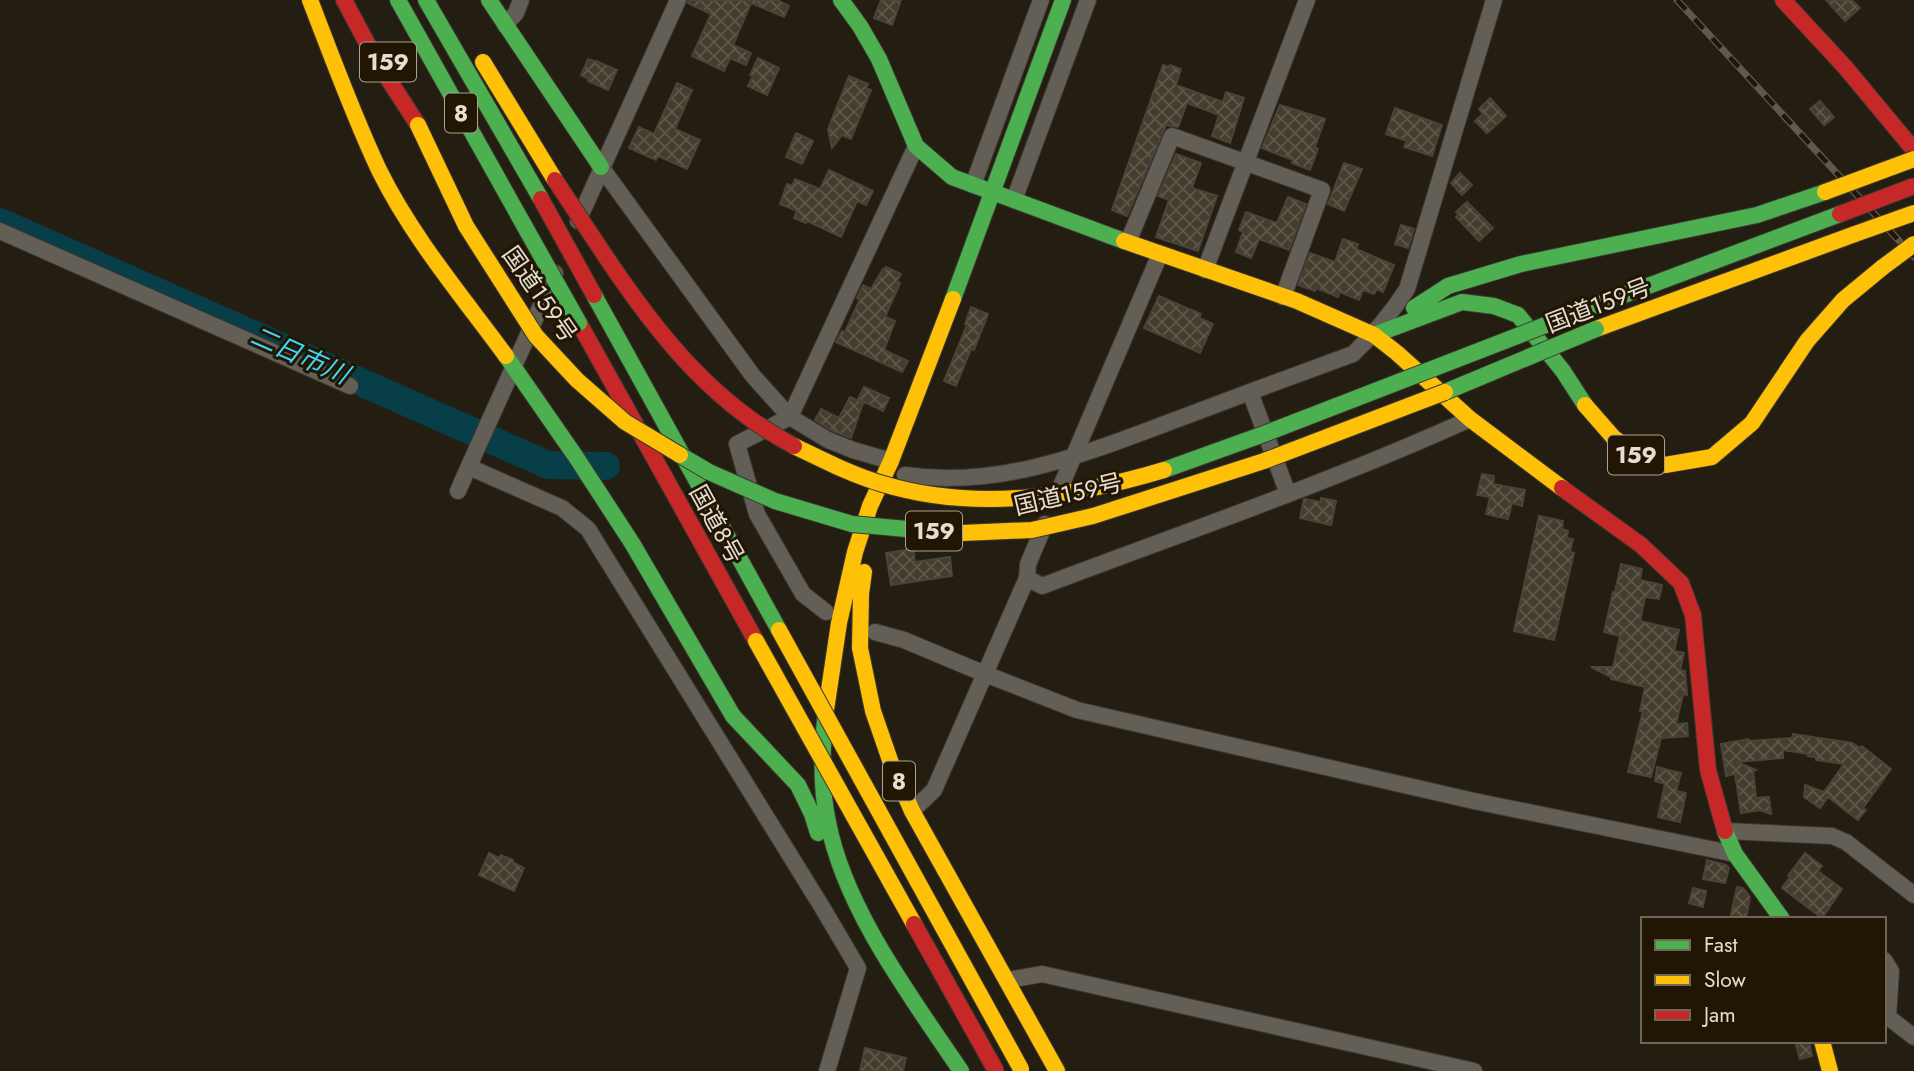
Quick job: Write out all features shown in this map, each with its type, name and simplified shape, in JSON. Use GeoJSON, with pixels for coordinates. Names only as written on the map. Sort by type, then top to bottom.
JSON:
{"type":"FeatureCollection","features":[{"type":"Feature","properties":{"kind":"main road"},"geometry":{"type":"LineString","coordinates":[[310,0],[380,171],[414,230],[589,476],[632,543],[733,716],[798,785],[813,814],[836,879],[864,918]]}},
{"type":"Feature","properties":{"kind":"main road"},"geometry":{"type":"LineString","coordinates":[[344,0],[376,60],[418,125]]}},
{"type":"Feature","properties":{"kind":"main road","name":"国道159号"},"geometry":{"type":"LineString","coordinates":[[358,0],[466,226],[537,336],[577,380],[625,422],[709,472],[775,500],[852,524],[950,533],[1032,530],[1093,516],[1277,457],[1429,399],[1596,329],[1914,213]]}},
{"type":"Feature","properties":{"kind":"main road","name":"国道8号"},"geometry":{"type":"LineString","coordinates":[[398,0],[996,1071]]}},
{"type":"Feature","properties":{"kind":"main road","name":"国道8号"},"geometry":{"type":"LineString","coordinates":[[426,0],[541,199],[1021,1070]]}},
{"type":"Feature","properties":{"kind":"main road"},"geometry":{"type":"LineString","coordinates":[[489,0],[601,167]]}},
{"type":"Feature","properties":{"kind":"main road"},"geometry":{"type":"LineString","coordinates":[[841,0],[860,26],[879,60],[916,145],[952,177],[1283,297],[1374,335],[1470,419],[1641,545],[1681,583],[1693,615],[1708,769],[1725,831],[1735,854],[1781,917]]}},
{"type":"Feature","properties":{"kind":"main road","name":"8"},"geometry":{"type":"LineString","coordinates":[[961,1071],[864,918],[844,873],[830,833],[823,788],[824,724],[841,607],[853,555],[874,493],[891,461],[993,192],[1063,0]]}},
{"type":"Feature","properties":{"kind":"main road"},"geometry":{"type":"LineString","coordinates":[[1783,0],[1845,67],[1914,150]]}},
{"type":"Feature","properties":{"kind":"main road","name":"国道159号"},"geometry":{"type":"LineString","coordinates":[[473,45],[555,180],[626,284],[670,344],[700,378],[742,415],[777,438],[846,471],[905,490],[954,497],[1026,498],[1085,491],[1171,468],[1914,186]]}},
{"type":"Feature","properties":{"kind":"main road"},"geometry":{"type":"LineString","coordinates":[[1374,335],[1448,286],[1521,264],[1757,215],[1914,159]]}},
{"type":"Feature","properties":{"kind":"main road","name":"159"},"geometry":{"type":"LineString","coordinates":[[1374,335],[1462,302],[1494,306],[1518,315],[1563,371],[1593,415],[1613,437],[1636,455],[1665,465],[1712,457],[1752,423],[1807,341],[1843,300],[1914,244]]}},
{"type":"Feature","properties":{"kind":"main road","name":"8"},"geometry":{"type":"LineString","coordinates":[[891,461],[867,553],[861,594],[860,648],[873,711],[891,764],[912,811],[1057,1071]]}},
{"type":"Feature","properties":{"kind":"main road"},"geometry":{"type":"LineString","coordinates":[[1823,1043],[1830,1071]]}},
{"type":"Feature","properties":{"kind":"street"},"geometry":{"type":"LineString","coordinates":[[505,25],[516,12],[521,0]]}},
{"type":"Feature","properties":{"kind":"street"},"geometry":{"type":"LineString","coordinates":[[458,491],[678,0]]}},
{"type":"Feature","properties":{"kind":"street"},"geometry":{"type":"LineString","coordinates":[[973,185],[1041,0]]}},
{"type":"Feature","properties":{"kind":"street"},"geometry":{"type":"LineString","coordinates":[[1014,200],[1088,0]]}},
{"type":"Feature","properties":{"kind":"street"},"geometry":{"type":"LineString","coordinates":[[1205,270],[1307,0]]}},
{"type":"Feature","properties":{"kind":"street"},"geometry":{"type":"LineString","coordinates":[[905,475],[952,479],[1010,473],[1072,458],[1353,354],[1374,335],[1407,289],[1494,0]]}},
{"type":"Feature","properties":{"kind":"street"},"geometry":{"type":"LineString","coordinates":[[1128,242],[1172,136],[1322,190],[1283,297]]}},
{"type":"Feature","properties":{"kind":"street"},"geometry":{"type":"LineString","coordinates":[[826,612],[803,594],[757,514],[737,444],[790,417],[916,145]]}},
{"type":"Feature","properties":{"kind":"street"},"geometry":{"type":"LineString","coordinates":[[601,167],[753,376],[790,417],[828,440],[891,461]]}},
{"type":"Feature","properties":{"kind":"street"},"geometry":{"type":"LineString","coordinates":[[0,231],[350,386]]}},
{"type":"Feature","properties":{"kind":"street"},"geometry":{"type":"LineString","coordinates":[[912,811],[934,790],[1027,578],[1028,564],[1160,254]]}},
{"type":"Feature","properties":{"kind":"street"},"geometry":{"type":"LineString","coordinates":[[1250,392],[1288,494]]}},
{"type":"Feature","properties":{"kind":"street"},"geometry":{"type":"LineString","coordinates":[[1027,578],[1042,586],[1288,494],[1413,445],[1470,419]]}},
{"type":"Feature","properties":{"kind":"street"},"geometry":{"type":"LineString","coordinates":[[469,467],[562,508],[588,529],[822,907],[858,968],[827,1071]]}},
{"type":"Feature","properties":{"kind":"street"},"geometry":{"type":"LineString","coordinates":[[875,632],[905,640],[1077,710],[1474,801],[1735,854]]}},
{"type":"Feature","properties":{"kind":"street"},"geometry":{"type":"LineString","coordinates":[[1725,831],[1832,836],[1846,842],[1914,895]]}},
{"type":"Feature","properties":{"kind":"street"},"geometry":{"type":"LineString","coordinates":[[1886,963],[1891,971],[1888,1017],[1914,1037]]}},
{"type":"Feature","properties":{"kind":"street"},"geometry":{"type":"LineString","coordinates":[[1008,980],[1042,974],[1474,1071]]}},
{"type":"Feature","properties":{"kind":"building"},"geometry":{"type":"Polygon","coordinates":[[[688,0],[777,0],[789,6],[784,17],[751,3],[733,45],[751,53],[746,65],[730,58],[724,71],[692,56],[711,14],[688,3],[688,0]]]}},
{"type":"Feature","properties":{"kind":"building"},"geometry":{"type":"Polygon","coordinates":[[[881,0],[901,0],[892,25],[874,18],[881,0]]]}},
{"type":"Feature","properties":{"kind":"building"},"geometry":{"type":"Polygon","coordinates":[[[1826,0],[1852,0],[1860,8],[1845,21],[1826,0]]]}},
{"type":"Feature","properties":{"kind":"building"},"geometry":{"type":"Polygon","coordinates":[[[758,58],[779,68],[767,95],[748,86],[758,58]]]}},
{"type":"Feature","properties":{"kind":"building"},"geometry":{"type":"Polygon","coordinates":[[[588,59],[617,70],[608,90],[581,75],[588,59]]]}},
{"type":"Feature","properties":{"kind":"building"},"geometry":{"type":"Polygon","coordinates":[[[1163,65],[1181,69],[1176,85],[1223,102],[1226,92],[1244,98],[1230,143],[1212,136],[1219,115],[1187,103],[1178,127],[1166,125],[1127,216],[1112,210],[1163,65]]]}},
{"type":"Feature","properties":{"kind":"building"},"geometry":{"type":"Polygon","coordinates":[[[849,76],[868,84],[866,88],[871,90],[851,139],[842,135],[832,148],[828,129],[849,76]]]}},
{"type":"Feature","properties":{"kind":"building"},"geometry":{"type":"Polygon","coordinates":[[[677,83],[692,90],[675,129],[700,140],[687,169],[658,156],[656,160],[629,148],[639,127],[654,134],[677,83]]]}},
{"type":"Feature","properties":{"kind":"building"},"geometry":{"type":"Polygon","coordinates":[[[1490,98],[1506,116],[1487,133],[1475,121],[1483,114],[1479,109],[1490,98]]]}},
{"type":"Feature","properties":{"kind":"building"},"geometry":{"type":"Polygon","coordinates":[[[1820,101],[1834,117],[1824,125],[1810,109],[1820,101]]]}},
{"type":"Feature","properties":{"kind":"building"},"geometry":{"type":"Polygon","coordinates":[[[1280,105],[1325,119],[1310,170],[1262,148],[1280,105]]]}},
{"type":"Feature","properties":{"kind":"building"},"geometry":{"type":"Polygon","coordinates":[[[1395,108],[1442,125],[1432,156],[1404,147],[1407,141],[1386,134],[1395,108]]]}},
{"type":"Feature","properties":{"kind":"building"},"geometry":{"type":"Polygon","coordinates":[[[796,133],[813,141],[802,164],[786,157],[796,133]]]}},
{"type":"Feature","properties":{"kind":"building"},"geometry":{"type":"Polygon","coordinates":[[[1176,154],[1201,163],[1192,188],[1217,196],[1198,251],[1156,237],[1169,200],[1158,196],[1176,154]]]}},
{"type":"Feature","properties":{"kind":"building"},"geometry":{"type":"Polygon","coordinates":[[[1344,163],[1362,169],[1344,211],[1328,204],[1344,163]]]}},
{"type":"Feature","properties":{"kind":"building"},"geometry":{"type":"Polygon","coordinates":[[[829,170],[873,191],[866,205],[857,201],[841,237],[794,218],[797,211],[780,204],[787,184],[792,186],[795,179],[820,189],[829,170]]]}},
{"type":"Feature","properties":{"kind":"building"},"geometry":{"type":"Polygon","coordinates":[[[1460,173],[1472,185],[1462,195],[1451,183],[1460,173]]]}},
{"type":"Feature","properties":{"kind":"building"},"geometry":{"type":"Polygon","coordinates":[[[1288,197],[1306,204],[1289,250],[1259,239],[1251,258],[1236,252],[1243,232],[1239,230],[1246,212],[1277,223],[1288,197]]]}},
{"type":"Feature","properties":{"kind":"building"},"geometry":{"type":"Polygon","coordinates":[[[1467,202],[1493,228],[1479,241],[1456,217],[1459,214],[1456,212],[1467,202]]]}},
{"type":"Feature","properties":{"kind":"building"},"geometry":{"type":"Polygon","coordinates":[[[1401,225],[1414,229],[1408,248],[1395,244],[1401,225]]]}},
{"type":"Feature","properties":{"kind":"building"},"geometry":{"type":"Polygon","coordinates":[[[1343,239],[1358,244],[1356,249],[1394,265],[1383,292],[1377,289],[1374,294],[1363,290],[1359,300],[1340,292],[1338,297],[1316,288],[1315,291],[1298,285],[1310,253],[1335,262],[1343,239]]]}},
{"type":"Feature","properties":{"kind":"building"},"geometry":{"type":"Polygon","coordinates":[[[886,267],[901,274],[897,281],[900,283],[885,317],[895,321],[884,350],[908,361],[902,372],[836,342],[842,331],[845,332],[860,299],[857,298],[863,285],[871,289],[886,267]]]}},
{"type":"Feature","properties":{"kind":"building"},"geometry":{"type":"Polygon","coordinates":[[[1159,296],[1201,314],[1199,318],[1213,324],[1200,353],[1144,328],[1159,296]]]}},
{"type":"Feature","properties":{"kind":"building"},"geometry":{"type":"Polygon","coordinates":[[[971,307],[988,314],[956,386],[944,381],[967,325],[965,324],[971,307]]]}},
{"type":"Feature","properties":{"kind":"building"},"geometry":{"type":"Polygon","coordinates":[[[864,387],[889,398],[883,411],[858,399],[864,387]]]}},
{"type":"Feature","properties":{"kind":"building"},"geometry":{"type":"Polygon","coordinates":[[[850,397],[863,403],[851,438],[815,420],[821,409],[839,418],[850,397]]]}},
{"type":"Feature","properties":{"kind":"building"},"geometry":{"type":"Polygon","coordinates":[[[1482,474],[1494,476],[1493,484],[1525,490],[1522,506],[1512,503],[1508,519],[1486,514],[1490,497],[1477,495],[1482,474]]]}},
{"type":"Feature","properties":{"kind":"building"},"geometry":{"type":"Polygon","coordinates":[[[1321,498],[1336,501],[1331,525],[1300,518],[1304,499],[1321,502],[1321,498]]]}},
{"type":"Feature","properties":{"kind":"building"},"geometry":{"type":"Polygon","coordinates":[[[1539,516],[1563,521],[1562,529],[1568,531],[1567,538],[1573,539],[1570,552],[1574,553],[1554,640],[1514,631],[1539,516]]]}},
{"type":"Feature","properties":{"kind":"building"},"geometry":{"type":"Polygon","coordinates":[[[913,549],[915,562],[950,557],[952,576],[891,585],[886,553],[913,549]]]}},
{"type":"Feature","properties":{"kind":"building"},"geometry":{"type":"Polygon","coordinates":[[[1621,564],[1642,569],[1640,580],[1662,585],[1659,599],[1645,597],[1640,621],[1679,630],[1674,651],[1684,653],[1680,670],[1685,671],[1687,695],[1683,694],[1676,724],[1687,723],[1688,736],[1661,738],[1651,777],[1628,772],[1643,711],[1640,711],[1645,687],[1611,679],[1591,667],[1613,667],[1620,636],[1604,632],[1621,564]]]}},
{"type":"Feature","properties":{"kind":"building"},"geometry":{"type":"Polygon","coordinates":[[[1793,734],[1852,743],[1860,748],[1862,746],[1891,769],[1863,808],[1866,810],[1858,820],[1828,797],[1820,808],[1804,797],[1805,785],[1824,792],[1844,764],[1816,760],[1816,757],[1808,754],[1783,750],[1783,758],[1737,762],[1756,770],[1753,771],[1756,798],[1769,797],[1771,814],[1760,810],[1741,813],[1735,774],[1726,776],[1721,744],[1748,739],[1792,738],[1793,734]]]}},
{"type":"Feature","properties":{"kind":"building"},"geometry":{"type":"Polygon","coordinates":[[[1657,767],[1681,773],[1676,791],[1686,793],[1680,822],[1658,817],[1665,784],[1655,781],[1657,767]]]}},
{"type":"Feature","properties":{"kind":"building"},"geometry":{"type":"Polygon","coordinates":[[[489,853],[513,860],[512,862],[524,868],[514,891],[479,875],[489,853]]]}},
{"type":"Feature","properties":{"kind":"building"},"geometry":{"type":"Polygon","coordinates":[[[1805,853],[1822,866],[1818,871],[1842,889],[1821,917],[1782,888],[1790,877],[1788,876],[1805,853]]]}},
{"type":"Feature","properties":{"kind":"building"},"geometry":{"type":"Polygon","coordinates":[[[1707,860],[1729,868],[1725,883],[1703,879],[1707,860]]]}},
{"type":"Feature","properties":{"kind":"building"},"geometry":{"type":"Polygon","coordinates":[[[1737,887],[1743,888],[1750,897],[1746,917],[1730,917],[1737,887]]]}},
{"type":"Feature","properties":{"kind":"building"},"geometry":{"type":"Polygon","coordinates":[[[1693,888],[1706,891],[1703,907],[1689,903],[1693,888]]]}},
{"type":"Feature","properties":{"kind":"building"},"geometry":{"type":"Polygon","coordinates":[[[1809,1043],[1812,1056],[1800,1059],[1796,1045],[1809,1043]]]}},
{"type":"Feature","properties":{"kind":"building"},"geometry":{"type":"Polygon","coordinates":[[[865,1048],[906,1058],[903,1071],[860,1071],[865,1048]]]}},
{"type":"Feature","properties":{"kind":"waterway","name":"二日市川"},"geometry":{"type":"LineString","coordinates":[[0,222],[548,465],[606,466]]}},
{"type":"Feature","properties":{"kind":"railway"},"geometry":{"type":"LineString","coordinates":[[1677,0],[1914,257]]}},
{"type":"Feature","properties":{"kind":"traffic: fast"},"geometry":{"type":"LineString","coordinates":[[398,0],[525,227]]}},
{"type":"Feature","properties":{"kind":"traffic: fast"},"geometry":{"type":"LineString","coordinates":[[426,0],[541,199]]}},
{"type":"Feature","properties":{"kind":"traffic: fast"},"geometry":{"type":"LineString","coordinates":[[489,0],[601,167]]}},
{"type":"Feature","properties":{"kind":"traffic: fast"},"geometry":{"type":"LineString","coordinates":[[841,0],[879,59],[916,146],[952,177],[1124,241]]}},
{"type":"Feature","properties":{"kind":"traffic: fast"},"geometry":{"type":"LineString","coordinates":[[953,299],[1063,0]]}},
{"type":"Feature","properties":{"kind":"traffic: fast"},"geometry":{"type":"LineString","coordinates":[[1414,308],[1448,286],[1521,264],[1757,215],[1825,192]]}},
{"type":"Feature","properties":{"kind":"traffic: fast"},"geometry":{"type":"LineString","coordinates":[[1592,307],[1840,214]]}},
{"type":"Feature","properties":{"kind":"traffic: fast"},"geometry":{"type":"LineString","coordinates":[[525,227],[579,323]]}},
{"type":"Feature","properties":{"kind":"traffic: fast"},"geometry":{"type":"LineString","coordinates":[[594,295],[779,630]]}},
{"type":"Feature","properties":{"kind":"traffic: fast"},"geometry":{"type":"LineString","coordinates":[[1374,335],[1462,302],[1494,306],[1518,315],[1563,371],[1585,405]]}},
{"type":"Feature","properties":{"kind":"traffic: fast"},"geometry":{"type":"LineString","coordinates":[[1164,470],[1592,307]]}},
{"type":"Feature","properties":{"kind":"traffic: fast"},"geometry":{"type":"LineString","coordinates":[[1445,392],[1596,329]]}},
{"type":"Feature","properties":{"kind":"traffic: fast"},"geometry":{"type":"LineString","coordinates":[[506,356],[632,543],[733,716],[798,785],[818,833]]}},
{"type":"Feature","properties":{"kind":"traffic: fast"},"geometry":{"type":"LineString","coordinates":[[680,455],[709,472],[775,501],[852,524],[962,533]]}},
{"type":"Feature","properties":{"kind":"traffic: fast"},"geometry":{"type":"LineString","coordinates":[[826,710],[824,794],[828,822],[849,888],[882,952],[961,1071]]}},
{"type":"Feature","properties":{"kind":"traffic: fast"},"geometry":{"type":"LineString","coordinates":[[1725,831],[1735,854],[1781,917]]}},
{"type":"Feature","properties":{"kind":"traffic: slow"},"geometry":{"type":"LineString","coordinates":[[310,0],[360,128],[392,195],[438,266],[506,356]]}},
{"type":"Feature","properties":{"kind":"traffic: slow"},"geometry":{"type":"LineString","coordinates":[[483,62],[555,180]]}},
{"type":"Feature","properties":{"kind":"traffic: slow"},"geometry":{"type":"LineString","coordinates":[[418,125],[466,226],[536,336],[577,380],[625,422],[680,455]]}},
{"type":"Feature","properties":{"kind":"traffic: slow"},"geometry":{"type":"LineString","coordinates":[[1825,192],[1914,159]]}},
{"type":"Feature","properties":{"kind":"traffic: slow"},"geometry":{"type":"LineString","coordinates":[[1855,234],[1914,213]]}},
{"type":"Feature","properties":{"kind":"traffic: slow"},"geometry":{"type":"LineString","coordinates":[[1596,329],[1855,234]]}},
{"type":"Feature","properties":{"kind":"traffic: slow"},"geometry":{"type":"LineString","coordinates":[[1124,241],[1297,301],[1374,335],[1470,419],[1562,488]]}},
{"type":"Feature","properties":{"kind":"traffic: slow"},"geometry":{"type":"LineString","coordinates":[[1883,267],[1914,244]]}},
{"type":"Feature","properties":{"kind":"traffic: slow"},"geometry":{"type":"LineString","coordinates":[[1585,405],[1613,437],[1636,455],[1665,465],[1712,457],[1752,423],[1807,341],[1843,300],[1883,267]]}},
{"type":"Feature","properties":{"kind":"traffic: slow"},"geometry":{"type":"LineString","coordinates":[[826,710],[839,623],[855,552],[870,506],[891,461],[953,299]]}},
{"type":"Feature","properties":{"kind":"traffic: slow"},"geometry":{"type":"LineString","coordinates":[[962,533],[1032,530],[1093,516],[1264,461],[1445,392]]}},
{"type":"Feature","properties":{"kind":"traffic: slow"},"geometry":{"type":"LineString","coordinates":[[794,446],[883,484],[918,493],[953,497],[1025,498],[1060,494],[1164,470]]}},
{"type":"Feature","properties":{"kind":"traffic: slow"},"geometry":{"type":"LineString","coordinates":[[864,572],[860,648],[873,711],[891,763],[912,811],[1057,1071]]}},
{"type":"Feature","properties":{"kind":"traffic: slow"},"geometry":{"type":"LineString","coordinates":[[779,630],[1021,1069]]}},
{"type":"Feature","properties":{"kind":"traffic: slow"},"geometry":{"type":"LineString","coordinates":[[756,641],[914,924]]}},
{"type":"Feature","properties":{"kind":"traffic: slow"},"geometry":{"type":"LineString","coordinates":[[1823,1043],[1830,1071]]}},
{"type":"Feature","properties":{"kind":"traffic: jam"},"geometry":{"type":"LineString","coordinates":[[344,0],[376,60],[418,125]]}},
{"type":"Feature","properties":{"kind":"traffic: jam"},"geometry":{"type":"LineString","coordinates":[[1783,0],[1845,67],[1914,150]]}},
{"type":"Feature","properties":{"kind":"traffic: jam"},"geometry":{"type":"LineString","coordinates":[[555,180],[631,293],[687,363],[719,394],[755,422],[794,446]]}},
{"type":"Feature","properties":{"kind":"traffic: jam"},"geometry":{"type":"LineString","coordinates":[[1840,214],[1914,186]]}},
{"type":"Feature","properties":{"kind":"traffic: jam"},"geometry":{"type":"LineString","coordinates":[[541,199],[594,295]]}},
{"type":"Feature","properties":{"kind":"traffic: jam"},"geometry":{"type":"LineString","coordinates":[[579,323],[756,641]]}},
{"type":"Feature","properties":{"kind":"traffic: jam"},"geometry":{"type":"LineString","coordinates":[[1562,488],[1641,545],[1681,583],[1693,615],[1708,770],[1725,831]]}},
{"type":"Feature","properties":{"kind":"traffic: jam"},"geometry":{"type":"LineString","coordinates":[[914,924],[996,1071]]}}]}
